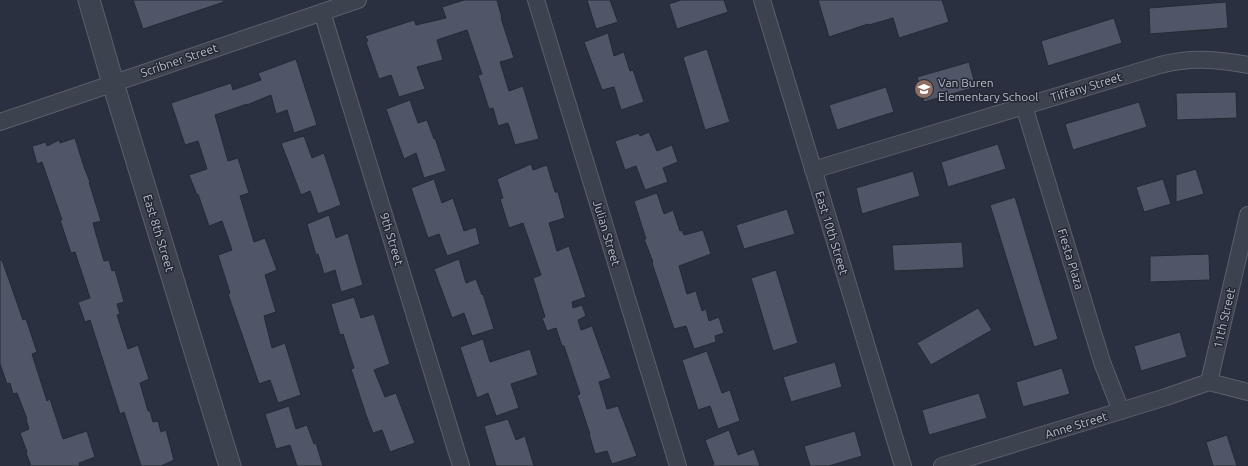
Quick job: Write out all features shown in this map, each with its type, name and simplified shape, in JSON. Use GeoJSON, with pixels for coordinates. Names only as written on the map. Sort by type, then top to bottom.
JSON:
{"type":"FeatureCollection","features":[{"type":"Feature","properties":{"kind":"street","name":"East 8th Street"},"geometry":{"type":"LineString","coordinates":[[89,0],[230,466]]}},
{"type":"Feature","properties":{"kind":"street","name":"Scribner Street"},"geometry":{"type":"LineString","coordinates":[[0,122],[358,0]]}},
{"type":"Feature","properties":{"kind":"street","name":"Julian Street"},"geometry":{"type":"LineString","coordinates":[[536,0],[678,466]]}},
{"type":"Feature","properties":{"kind":"street","name":"East 10th Street"},"geometry":{"type":"LineString","coordinates":[[762,0],[903,466]]}},
{"type":"Feature","properties":{"kind":"street","name":"9th Street"},"geometry":{"type":"LineString","coordinates":[[322,12],[461,466]]}},
{"type":"Feature","properties":{"kind":"street","name":"Tiffany Street"},"geometry":{"type":"LineString","coordinates":[[813,170],[1175,61],[1207,59],[1248,66]]}},
{"type":"Feature","properties":{"kind":"street","name":"Fiesta Plaza"},"geometry":{"type":"LineString","coordinates":[[1024,106],[1102,362],[1121,411]]}},
{"type":"Feature","properties":{"kind":"street","name":"11th Street"},"geometry":{"type":"LineString","coordinates":[[1209,382],[1248,215]]}},
{"type":"Feature","properties":{"kind":"street","name":"Anne Street"},"geometry":{"type":"LineString","coordinates":[[942,466],[1166,397],[1209,382]]}},
{"type":"Feature","properties":{"kind":"street"},"geometry":{"type":"LineString","coordinates":[[1209,382],[1248,392]]}},
{"type":"Feature","properties":{"kind":"building"},"geometry":{"type":"Polygon","coordinates":[[[133,0],[223,0],[224,2],[143,29],[133,0]]]}},
{"type":"Feature","properties":{"kind":"building"},"geometry":{"type":"Polygon","coordinates":[[[464,0],[497,0],[501,18],[514,58],[500,62],[509,91],[523,86],[539,139],[515,145],[508,123],[498,126],[493,108],[489,109],[478,75],[482,74],[467,30],[437,40],[443,60],[417,67],[425,89],[399,97],[391,75],[379,79],[366,42],[368,41],[365,36],[414,20],[416,25],[446,18],[442,7],[464,0]]]}},
{"type":"Feature","properties":{"kind":"building"},"geometry":{"type":"Polygon","coordinates":[[[587,0],[610,0],[618,22],[596,29],[587,0]]]}},
{"type":"Feature","properties":{"kind":"building"},"geometry":{"type":"Polygon","coordinates":[[[681,0],[724,0],[728,12],[677,29],[669,4],[681,0]]]}},
{"type":"Feature","properties":{"kind":"building"},"geometry":{"type":"Polygon","coordinates":[[[818,0],[942,0],[949,22],[899,38],[893,18],[869,25],[868,24],[829,37],[818,0]]]}},
{"type":"Feature","properties":{"kind":"building"},"geometry":{"type":"Polygon","coordinates":[[[1226,2],[1228,28],[1150,34],[1149,8],[1226,2]]]}},
{"type":"Feature","properties":{"kind":"building"},"geometry":{"type":"Polygon","coordinates":[[[1114,18],[1122,43],[1048,66],[1041,41],[1114,18]]]}},
{"type":"Feature","properties":{"kind":"building"},"geometry":{"type":"Polygon","coordinates":[[[608,33],[614,56],[624,52],[630,71],[633,70],[644,102],[621,110],[614,87],[602,90],[584,42],[608,33]]]}},
{"type":"Feature","properties":{"kind":"building"},"geometry":{"type":"Polygon","coordinates":[[[707,49],[730,122],[705,130],[683,57],[707,49]]]}},
{"type":"Feature","properties":{"kind":"building"},"geometry":{"type":"Polygon","coordinates":[[[296,59],[317,125],[294,133],[287,110],[276,114],[271,95],[247,105],[215,115],[228,161],[238,158],[249,193],[240,196],[254,242],[265,238],[277,270],[265,275],[276,312],[264,316],[272,348],[285,343],[301,395],[278,403],[270,380],[259,384],[228,294],[230,293],[218,255],[232,250],[222,221],[209,226],[198,194],[197,195],[189,175],[207,169],[198,141],[185,145],[171,103],[231,83],[233,90],[261,80],[258,73],[296,59]]]}},
{"type":"Feature","properties":{"kind":"building"},"geometry":{"type":"Polygon","coordinates":[[[969,62],[976,87],[924,102],[917,77],[969,62]]]}},
{"type":"Feature","properties":{"kind":"building"},"geometry":{"type":"Polygon","coordinates":[[[886,87],[894,112],[837,130],[829,105],[886,87]]]}},
{"type":"Feature","properties":{"kind":"building"},"geometry":{"type":"Polygon","coordinates":[[[1236,92],[1237,118],[1177,120],[1176,93],[1236,92]]]}},
{"type":"Feature","properties":{"kind":"building"},"geometry":{"type":"Polygon","coordinates":[[[410,100],[418,123],[427,120],[434,139],[435,138],[446,171],[424,178],[416,153],[404,159],[386,109],[410,100]]]}},
{"type":"Feature","properties":{"kind":"building"},"geometry":{"type":"Polygon","coordinates":[[[1139,102],[1147,127],[1073,150],[1065,124],[1139,102]]]}},
{"type":"Feature","properties":{"kind":"building"},"geometry":{"type":"Polygon","coordinates":[[[649,132],[657,151],[672,145],[678,162],[663,168],[668,182],[645,190],[636,166],[625,170],[615,141],[639,133],[640,136],[649,132]]]}},
{"type":"Feature","properties":{"kind":"building"},"geometry":{"type":"Polygon","coordinates":[[[304,136],[312,158],[324,153],[341,205],[318,214],[310,191],[301,195],[281,143],[304,136]]]}},
{"type":"Feature","properties":{"kind":"building"},"geometry":{"type":"Polygon","coordinates":[[[75,138],[101,221],[93,223],[104,261],[109,260],[112,271],[115,270],[124,302],[117,304],[120,314],[117,315],[128,349],[138,345],[149,379],[140,383],[148,411],[150,411],[153,422],[158,421],[161,432],[166,430],[174,460],[161,466],[141,466],[124,412],[120,414],[90,320],[85,322],[78,302],[90,298],[75,252],[71,253],[60,220],[62,220],[42,162],[37,164],[32,146],[46,142],[47,146],[59,140],[60,143],[75,138]]]}},
{"type":"Feature","properties":{"kind":"building"},"geometry":{"type":"Polygon","coordinates":[[[998,144],[1006,169],[948,187],[941,162],[998,144]]]}},
{"type":"Feature","properties":{"kind":"building"},"geometry":{"type":"Polygon","coordinates":[[[531,164],[533,170],[547,165],[555,192],[558,192],[565,218],[549,223],[557,251],[569,246],[586,297],[572,302],[573,308],[582,305],[586,316],[578,320],[581,330],[592,326],[611,378],[599,382],[607,409],[618,406],[637,456],[612,464],[607,451],[595,454],[577,395],[580,394],[564,346],[562,346],[556,328],[547,331],[542,318],[545,317],[533,278],[541,275],[523,223],[509,228],[500,199],[503,198],[497,179],[531,164]]]}},
{"type":"Feature","properties":{"kind":"building"},"geometry":{"type":"Polygon","coordinates":[[[1196,169],[1204,194],[1176,202],[1176,175],[1196,169]]]}},
{"type":"Feature","properties":{"kind":"building"},"geometry":{"type":"Polygon","coordinates":[[[913,171],[920,196],[862,214],[856,188],[913,171]]]}},
{"type":"Feature","properties":{"kind":"building"},"geometry":{"type":"Polygon","coordinates":[[[434,179],[442,203],[453,198],[464,231],[476,227],[480,244],[447,256],[439,234],[428,238],[411,188],[434,179]]]}},
{"type":"Feature","properties":{"kind":"building"},"geometry":{"type":"Polygon","coordinates":[[[1163,179],[1171,204],[1144,212],[1136,187],[1163,179]]]}},
{"type":"Feature","properties":{"kind":"building"},"geometry":{"type":"Polygon","coordinates":[[[657,193],[664,214],[673,210],[680,231],[682,230],[684,235],[703,230],[711,254],[679,266],[687,294],[696,291],[702,311],[706,309],[709,321],[719,317],[724,333],[715,336],[716,342],[694,349],[686,326],[674,329],[652,263],[653,262],[644,239],[646,239],[634,201],[657,193]]]}},
{"type":"Feature","properties":{"kind":"building"},"geometry":{"type":"Polygon","coordinates":[[[1015,197],[1058,339],[1034,347],[990,205],[1015,197]]]}},
{"type":"Feature","properties":{"kind":"building"},"geometry":{"type":"Polygon","coordinates":[[[787,209],[795,234],[744,249],[736,225],[787,209]]]}},
{"type":"Feature","properties":{"kind":"building"},"geometry":{"type":"Polygon","coordinates":[[[329,215],[336,238],[348,233],[363,285],[341,292],[335,270],[324,274],[318,254],[316,255],[307,224],[329,215]]]}},
{"type":"Feature","properties":{"kind":"building"},"geometry":{"type":"Polygon","coordinates":[[[962,242],[964,268],[894,271],[892,245],[962,242]]]}},
{"type":"Feature","properties":{"kind":"building"},"geometry":{"type":"Polygon","coordinates":[[[1209,254],[1210,280],[1150,282],[1150,256],[1209,254]]]}},
{"type":"Feature","properties":{"kind":"building"},"geometry":{"type":"Polygon","coordinates":[[[459,259],[466,283],[476,279],[482,295],[483,294],[494,329],[472,336],[464,313],[452,318],[434,269],[459,259]]]}},
{"type":"Feature","properties":{"kind":"building"},"geometry":{"type":"Polygon","coordinates":[[[0,260],[2,260],[23,320],[26,319],[37,352],[32,354],[47,401],[50,399],[63,439],[87,431],[95,457],[79,463],[80,466],[31,466],[20,433],[29,429],[27,419],[17,393],[13,394],[10,383],[7,384],[0,364],[0,260]]]}},
{"type":"Feature","properties":{"kind":"building"},"geometry":{"type":"Polygon","coordinates":[[[776,270],[798,343],[773,351],[751,278],[776,270]]]}},
{"type":"Feature","properties":{"kind":"building"},"geometry":{"type":"Polygon","coordinates":[[[354,297],[361,318],[374,314],[390,364],[374,370],[385,397],[396,393],[415,443],[390,452],[382,430],[373,433],[351,369],[354,368],[343,334],[340,335],[331,304],[354,297]]]}},
{"type":"Feature","properties":{"kind":"building"},"geometry":{"type":"Polygon","coordinates":[[[978,308],[992,330],[931,365],[917,343],[978,308]]]}},
{"type":"Feature","properties":{"kind":"building"},"geometry":{"type":"Polygon","coordinates":[[[1180,332],[1187,357],[1141,371],[1134,346],[1180,332]]]}},
{"type":"Feature","properties":{"kind":"building"},"geometry":{"type":"Polygon","coordinates":[[[483,339],[490,362],[530,349],[538,375],[511,384],[519,408],[496,416],[488,393],[477,398],[460,347],[483,339]]]}},
{"type":"Feature","properties":{"kind":"building"},"geometry":{"type":"Polygon","coordinates":[[[707,351],[722,393],[730,390],[740,421],[718,429],[710,406],[698,410],[682,360],[707,351]]]}},
{"type":"Feature","properties":{"kind":"building"},"geometry":{"type":"Polygon","coordinates":[[[835,362],[842,387],[791,402],[783,377],[835,362]]]}},
{"type":"Feature","properties":{"kind":"building"},"geometry":{"type":"Polygon","coordinates":[[[1062,368],[1070,394],[1023,407],[1016,382],[1062,368]]]}},
{"type":"Feature","properties":{"kind":"building"},"geometry":{"type":"Polygon","coordinates":[[[979,393],[987,418],[929,435],[922,410],[979,393]]]}},
{"type":"Feature","properties":{"kind":"building"},"geometry":{"type":"Polygon","coordinates":[[[289,406],[296,429],[307,425],[314,444],[316,443],[323,466],[297,466],[290,445],[276,449],[265,414],[289,406]]]}},
{"type":"Feature","properties":{"kind":"building"},"geometry":{"type":"Polygon","coordinates":[[[508,419],[516,440],[525,436],[534,466],[496,466],[484,426],[508,419]]]}},
{"type":"Feature","properties":{"kind":"building"},"geometry":{"type":"Polygon","coordinates":[[[729,430],[738,455],[754,449],[760,466],[712,466],[714,464],[705,440],[729,430]]]}},
{"type":"Feature","properties":{"kind":"building"},"geometry":{"type":"Polygon","coordinates":[[[855,431],[862,456],[829,466],[810,466],[804,446],[855,431]]]}},
{"type":"Feature","properties":{"kind":"building"},"geometry":{"type":"Polygon","coordinates":[[[1227,435],[1237,466],[1213,466],[1206,442],[1227,435]]]}},
{"type":"Feature","properties":{"kind":"place","name":"Van Buren Elementary School"},"geometry":{"type":"Point","coordinates":[924,89]}}]}
